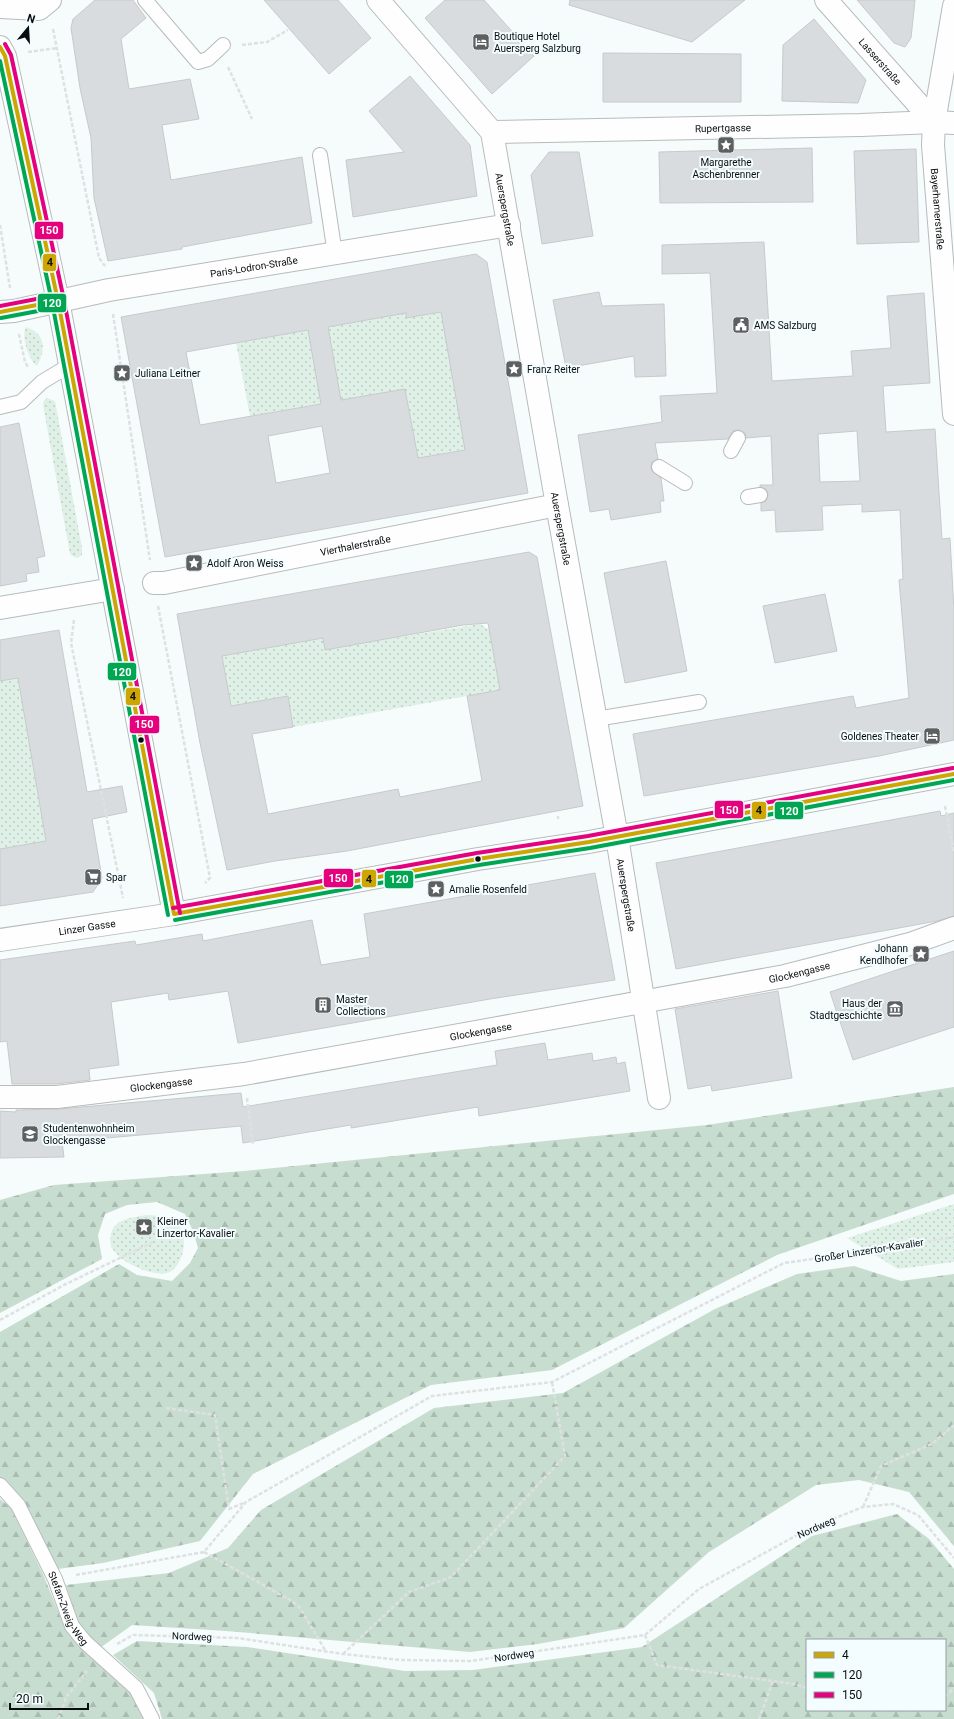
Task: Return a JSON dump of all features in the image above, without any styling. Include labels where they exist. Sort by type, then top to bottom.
[{"type":"street","points":[[0,7],[38,9],[50,0]]},
{"type":"street","points":[[378,0],[492,132]]},
{"type":"street","name":"Lasserstraße","points":[[826,0],[944,122]]},
{"type":"street","name":"Bayerhamerstraße","points":[[954,6],[944,122],[933,145],[954,414]]},
{"type":"street","points":[[0,46],[5,56],[58,301],[174,914]]},
{"type":"street","name":"Rupertgasse","points":[[492,132],[944,122]]},
{"type":"street","name":"Auerspergstraße","points":[[492,132],[617,837],[659,1098]]},
{"type":"street","name":"Paris-Lodron-Straße","points":[[0,312],[109,290],[509,225]]},
{"type":"street","name":"Vierthalerstraße","points":[[154,583],[164,583],[557,505]]},
{"type":"street","points":[[0,608],[113,589]]},
{"type":"street","name":"Linzer Gasse","points":[[0,940],[174,914],[478,859],[617,837],[954,774]]},
{"type":"street","name":"Glockengasse","points":[[0,1097],[56,1097],[244,1074],[785,976],[910,944],[954,928]]},
{"type":"lane","points":[[145,0],[198,62],[208,59],[223,45]]},
{"type":"lane","points":[[320,155],[335,254]]},
{"type":"lane","points":[[0,407],[21,402],[42,382],[70,364]]},
{"type":"lane","points":[[731,451],[738,438]]},
{"type":"lane","points":[[659,466],[685,483]]},
{"type":"lane","points":[[596,719],[699,702]]},
{"type":"lane","name":"Stefan-Zweig-Weg","points":[[0,1486],[18,1505],[55,1579],[72,1626],[84,1642],[136,1688],[152,1719]]},
{"type":"path","points":[[54,30],[99,258],[104,266]]},
{"type":"path","points":[[252,120],[223,55],[223,45],[244,46],[267,42],[288,30]]},
{"type":"path","points":[[0,226],[10,283]]},
{"type":"path","points":[[114,314],[146,543],[210,878],[205,884]]},
{"type":"path","points":[[18,330],[25,362]]},
{"type":"path","points":[[78,595],[71,643],[122,894],[126,922]]},
{"type":"path","points":[[945,806],[954,853]]},
{"type":"path","points":[[244,1074],[252,1145]]},
{"type":"path","name":"Großer Linzertor-Kavalier","points":[[552,1382],[784,1263],[954,1237]]},
{"type":"path","points":[[0,1320],[64,1285],[153,1242]]},
{"type":"path","points":[[166,1408],[215,1415],[229,1509],[246,1502],[432,1396],[552,1382],[565,1456],[451,1577],[409,1592],[343,1654]]},
{"type":"path","points":[[863,1507],[881,1466],[932,1444],[954,1425]]},
{"type":"path","points":[[204,1552],[246,1502]]},
{"type":"path","name":"Nordweg","points":[[58,1719],[67,1696],[99,1654],[133,1635],[238,1638],[325,1650],[343,1654],[401,1660],[471,1662],[645,1635],[699,1589],[810,1528],[863,1507],[894,1504],[918,1516],[954,1558]]},
{"type":"path","points":[[55,1579],[204,1552],[292,1601],[300,1608],[325,1650]]},
{"type":"path","points":[[645,1635],[657,1664],[773,1681],[806,1688]]},
{"type":"path","points":[[759,1719],[773,1681]]},
{"type":"path","points":[[946,1696],[954,1688]]},
{"type":"green space","points":[[442,312],[472,448],[418,458],[405,389],[250,416],[236,343],[406,313],[407,318]]},
{"type":"green space","points":[[26,327],[33,330],[41,338],[43,348],[37,366],[26,348],[24,336]]},
{"type":"green space","points":[[47,398],[55,401],[82,548],[82,555],[77,557],[70,554],[43,405],[44,400]]},
{"type":"green space","points":[[480,624],[491,631],[500,690],[293,727],[288,696],[231,706],[217,657],[323,638],[326,649]]},
{"type":"green space","points":[[25,677],[24,715],[40,806],[54,846],[0,849],[0,681]]},
{"type":"green space","points":[[954,1087],[954,1194],[777,1255],[552,1370],[431,1385],[253,1474],[200,1541],[103,1563],[58,1569],[0,1480],[0,1332],[119,1264],[137,1275],[172,1281],[190,1263],[198,1248],[193,1231],[185,1214],[157,1202],[127,1205],[105,1214],[98,1235],[102,1259],[0,1313],[0,1200],[54,1185],[244,1171],[707,1125]]},
{"type":"green space","points":[[954,1204],[954,1262],[898,1269],[847,1238]]},
{"type":"green space","name":"Kleiner Linzertor-Kavalier","points":[[146,1215],[160,1216],[173,1220],[182,1230],[184,1244],[181,1259],[173,1270],[168,1273],[154,1273],[132,1265],[121,1258],[111,1247],[110,1238],[112,1231],[119,1222]]},
{"type":"green space","points":[[854,1266],[901,1281],[954,1274],[954,1546],[909,1492],[859,1480],[816,1485],[709,1552],[624,1628],[538,1644],[470,1652],[226,1631],[132,1625],[100,1648],[79,1624],[66,1585],[169,1573],[228,1548],[261,1510],[434,1408],[563,1393],[715,1309],[797,1274]]},
{"type":"green space","points":[[0,1499],[11,1508],[43,1574],[64,1626],[82,1648],[131,1694],[143,1719],[0,1719]]},
{"type":"green space","points":[[897,1514],[929,1539],[954,1569],[954,1719],[162,1719],[154,1693],[113,1655],[137,1641],[247,1647],[405,1671],[473,1670],[642,1647],[812,1536]]},
{"type":"building","points":[[95,0],[133,0],[146,18],[121,39],[129,89],[190,79],[199,119],[162,125],[171,180],[302,157],[312,223],[182,247],[182,249],[108,261],[94,198],[91,138],[80,88],[71,28],[73,19]]},
{"type":"building","points":[[264,0],[338,0],[371,38],[329,74]]},
{"type":"building","points":[[445,0],[484,0],[534,56],[492,94],[425,18]]},
{"type":"building","points":[[570,0],[745,0],[692,42],[569,5]]},
{"type":"building","points":[[857,0],[915,0],[911,38],[905,47],[894,43]]},
{"type":"building","points":[[814,19],[866,80],[858,103],[782,101],[783,45]]},
{"type":"building","points":[[603,53],[741,54],[741,102],[603,102]]},
{"type":"building","points":[[410,76],[470,145],[477,196],[353,217],[346,160],[404,152],[369,111]]},
{"type":"building","points":[[812,148],[813,202],[660,203],[659,152]]},
{"type":"building","points":[[916,149],[919,242],[857,244],[854,151]]},
{"type":"building","points":[[549,152],[579,152],[593,236],[542,244],[531,175]]},
{"type":"building","points":[[764,242],[772,381],[853,376],[851,351],[891,348],[887,296],[924,293],[930,383],[883,386],[886,432],[935,429],[942,539],[950,538],[954,611],[954,740],[879,756],[644,796],[633,734],[853,696],[856,708],[909,698],[899,580],[903,579],[900,510],[862,512],[862,504],[822,506],[823,530],[776,532],[775,510],[761,511],[761,503],[766,501],[768,494],[766,489],[760,487],[760,485],[773,485],[771,436],[746,438],[745,433],[738,430],[733,431],[728,439],[655,443],[658,459],[652,462],[651,467],[652,471],[661,478],[664,501],[660,501],[661,512],[611,520],[609,509],[590,512],[578,435],[662,422],[660,396],[717,393],[710,273],[662,274],[662,245]],"holes":[[[857,431],[860,481],[820,482],[818,434]]]},
{"type":"building","points":[[476,254],[487,262],[528,493],[165,557],[121,317]],"holes":[[[441,312],[465,450],[418,458],[405,389],[341,400],[328,327],[406,313],[406,318]],[[308,330],[321,404],[200,425],[186,352]],[[322,426],[330,473],[276,483],[268,436]]]},
{"type":"building","points":[[599,292],[602,306],[664,304],[666,376],[635,377],[634,356],[566,368],[553,300]]},
{"type":"building","points":[[19,423],[45,556],[37,558],[39,572],[26,574],[27,581],[0,586],[0,427]]},
{"type":"building","points":[[529,552],[537,557],[583,806],[347,851],[275,861],[227,870],[200,743],[177,614]],"holes":[[[488,623],[500,690],[467,696],[482,781],[400,797],[398,789],[268,814],[252,734],[293,727],[288,696],[231,706],[222,656],[323,638],[325,650],[463,625]]]},
{"type":"building","points":[[666,561],[687,671],[625,683],[604,573]]},
{"type":"building","points":[[825,594],[837,651],[775,663],[763,606]]},
{"type":"building","points":[[59,630],[87,792],[122,786],[127,812],[92,819],[102,878],[93,892],[0,906],[0,849],[46,841],[18,678],[0,681],[0,640]]},
{"type":"building","points":[[940,811],[941,816],[954,813],[954,916],[937,921],[676,969],[656,863]]},
{"type":"building","points":[[595,873],[615,980],[490,999],[238,1043],[228,991],[169,1000],[168,993],[111,1002],[119,1065],[89,1069],[90,1080],[56,1084],[12,1084],[7,1041],[0,1042],[0,960],[135,941],[136,945],[202,934],[203,941],[312,920],[321,965],[370,957],[364,914]]},
{"type":"building","name":"Haus der Stadtgeschichte","points":[[954,951],[954,1027],[853,1060],[830,992]]},
{"type":"building","points":[[778,991],[792,1078],[712,1091],[711,1085],[688,1089],[675,1009]]},
{"type":"building","points":[[545,1043],[548,1060],[592,1053],[593,1061],[616,1057],[617,1064],[625,1062],[630,1091],[479,1116],[478,1107],[351,1128],[351,1125],[243,1143],[241,1126],[62,1142],[64,1157],[0,1158],[0,1111],[16,1112],[16,1110],[59,1109],[241,1093],[243,1107],[497,1065],[495,1051]]},
{"type":"transit line","name":"150","points":[[5,44],[11,55],[64,300],[180,913]]},
{"type":"transit line","name":"4","points":[[0,47],[5,56],[58,301],[174,914]]},
{"type":"transit line","name":"120","points":[[0,61],[52,302],[168,915]]},
{"type":"transit line","name":"150","points":[[0,306],[57,295]]},
{"type":"transit line","name":"4","points":[[0,312],[58,301]]},
{"type":"transit line","name":"120","points":[[1,318],[59,307]]},
{"type":"transit line","name":"150","points":[[173,908],[477,853],[588,836],[953,768]]},
{"type":"transit line","name":"4","points":[[174,914],[478,859],[589,842],[954,774]]},
{"type":"transit line","name":"120","points":[[175,920],[479,865],[590,848],[954,780]]},
{"type":"place","name":"Boutique Hotel Auersperg Salzburg","points":[[481,42]]},
{"type":"place","name":"Margarethe Aschenbrenner","points":[[726,145]]},
{"type":"place","name":"AMS Salzburg","points":[[741,325]]},
{"type":"place","name":"Franz Reiter","points":[[514,369]]},
{"type":"place","name":"Juliana Leitner","points":[[122,373]]},
{"type":"place","name":"Adolf Aron Weiss","points":[[194,563]]},
{"type":"place","name":"Goldenes Theater","points":[[932,736]]},
{"type":"place","name":"Spar","points":[[93,877]]},
{"type":"place","name":"Amalie Rosenfeld","points":[[436,889]]},
{"type":"place","name":"Johann Kendlhofer","points":[[921,954]]},
{"type":"place","name":"Master Collections","points":[[323,1005]]},
{"type":"place","name":"Haus der Stadtgeschichte","points":[[895,1009]]},
{"type":"place","name":"Studentenwohnheim Glockengasse","points":[[30,1134]]},
{"type":"place","name":"Kleiner Linzertor-Kavalier","points":[[144,1227]]}]
